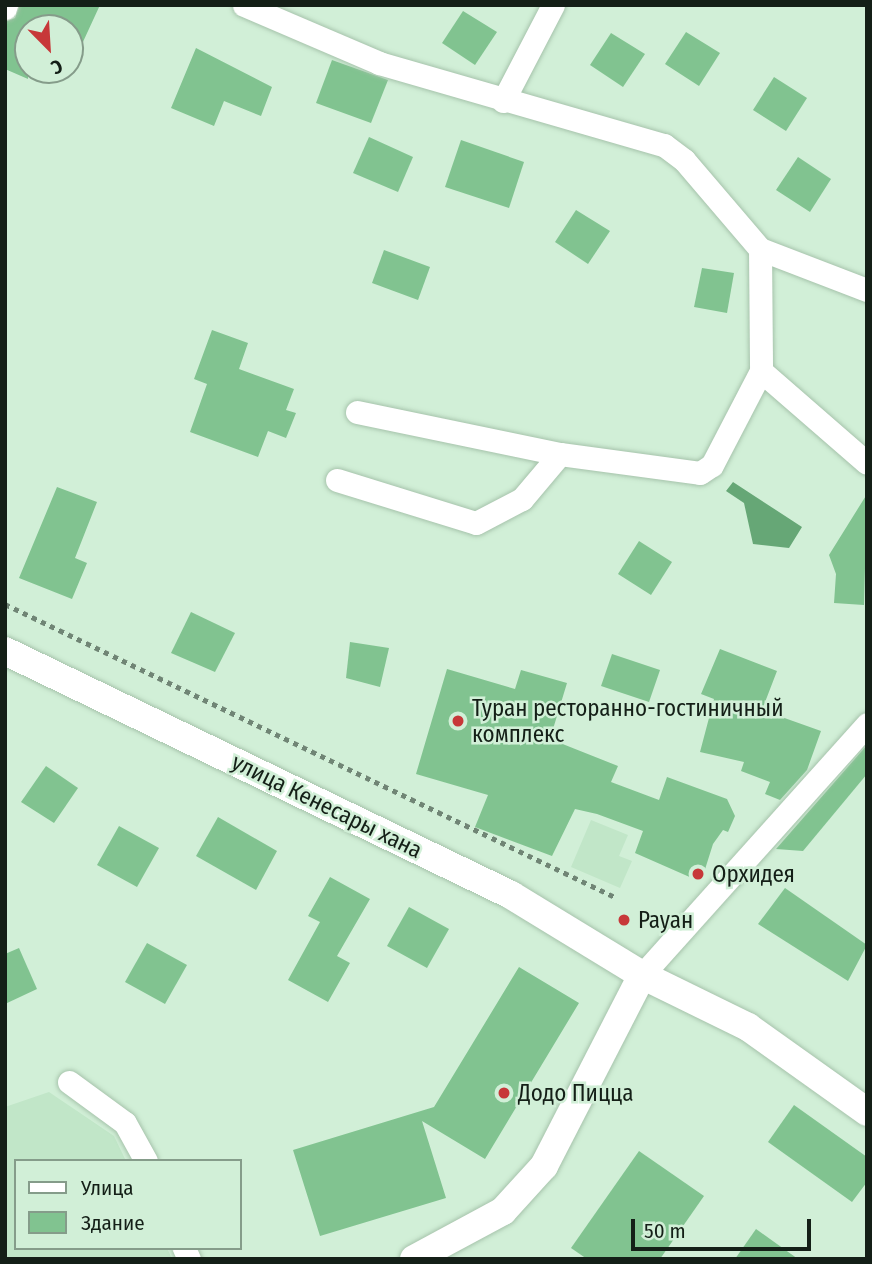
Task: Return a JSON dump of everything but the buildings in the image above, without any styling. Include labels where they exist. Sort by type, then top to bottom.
[{"type":"street","points":[[244,5],[379,63],[503,101],[664,145],[684,160],[760,249],[867,290]]},
{"type":"street","points":[[503,101],[553,5]]},
{"type":"street","points":[[357,411],[560,454],[701,473],[712,465],[761,371],[760,249]]},
{"type":"street","points":[[761,371],[867,464]]},
{"type":"street","points":[[337,480],[476,523],[522,499],[560,454]]},
{"type":"street","name":"улица Кенесары хана","points":[[5,651],[511,895],[642,975]]},
{"type":"street","points":[[414,1259],[503,1211],[544,1166],[642,975],[867,724]]},
{"type":"street","points":[[642,975],[748,1027],[867,1112]]},
{"type":"street","points":[[69,1082],[131,1130],[145,1159]]},
{"type":"path","points":[[5,604],[617,898]]},
{"type":"shaded area","points":[[733,482],[802,527],[789,548],[753,544],[744,503],[726,491]]},
{"type":"shaded area","points":[[591,820],[628,835],[619,856],[632,861],[620,888],[571,867]]},
{"type":"shaded area","points":[[49,1092],[114,1136],[125,1159],[14,1159],[14,1250],[168,1250],[172,1259],[5,1259],[5,1107]]},
{"type":"place","name":"Туран ресторанно-гостиничный комплекс","points":[[458,721]]},
{"type":"place","name":"Орхидея","points":[[698,874]]},
{"type":"place","name":"Рауан","points":[[624,920]]},
{"type":"place","name":"Додо Пицца","points":[[504,1093]]}]
